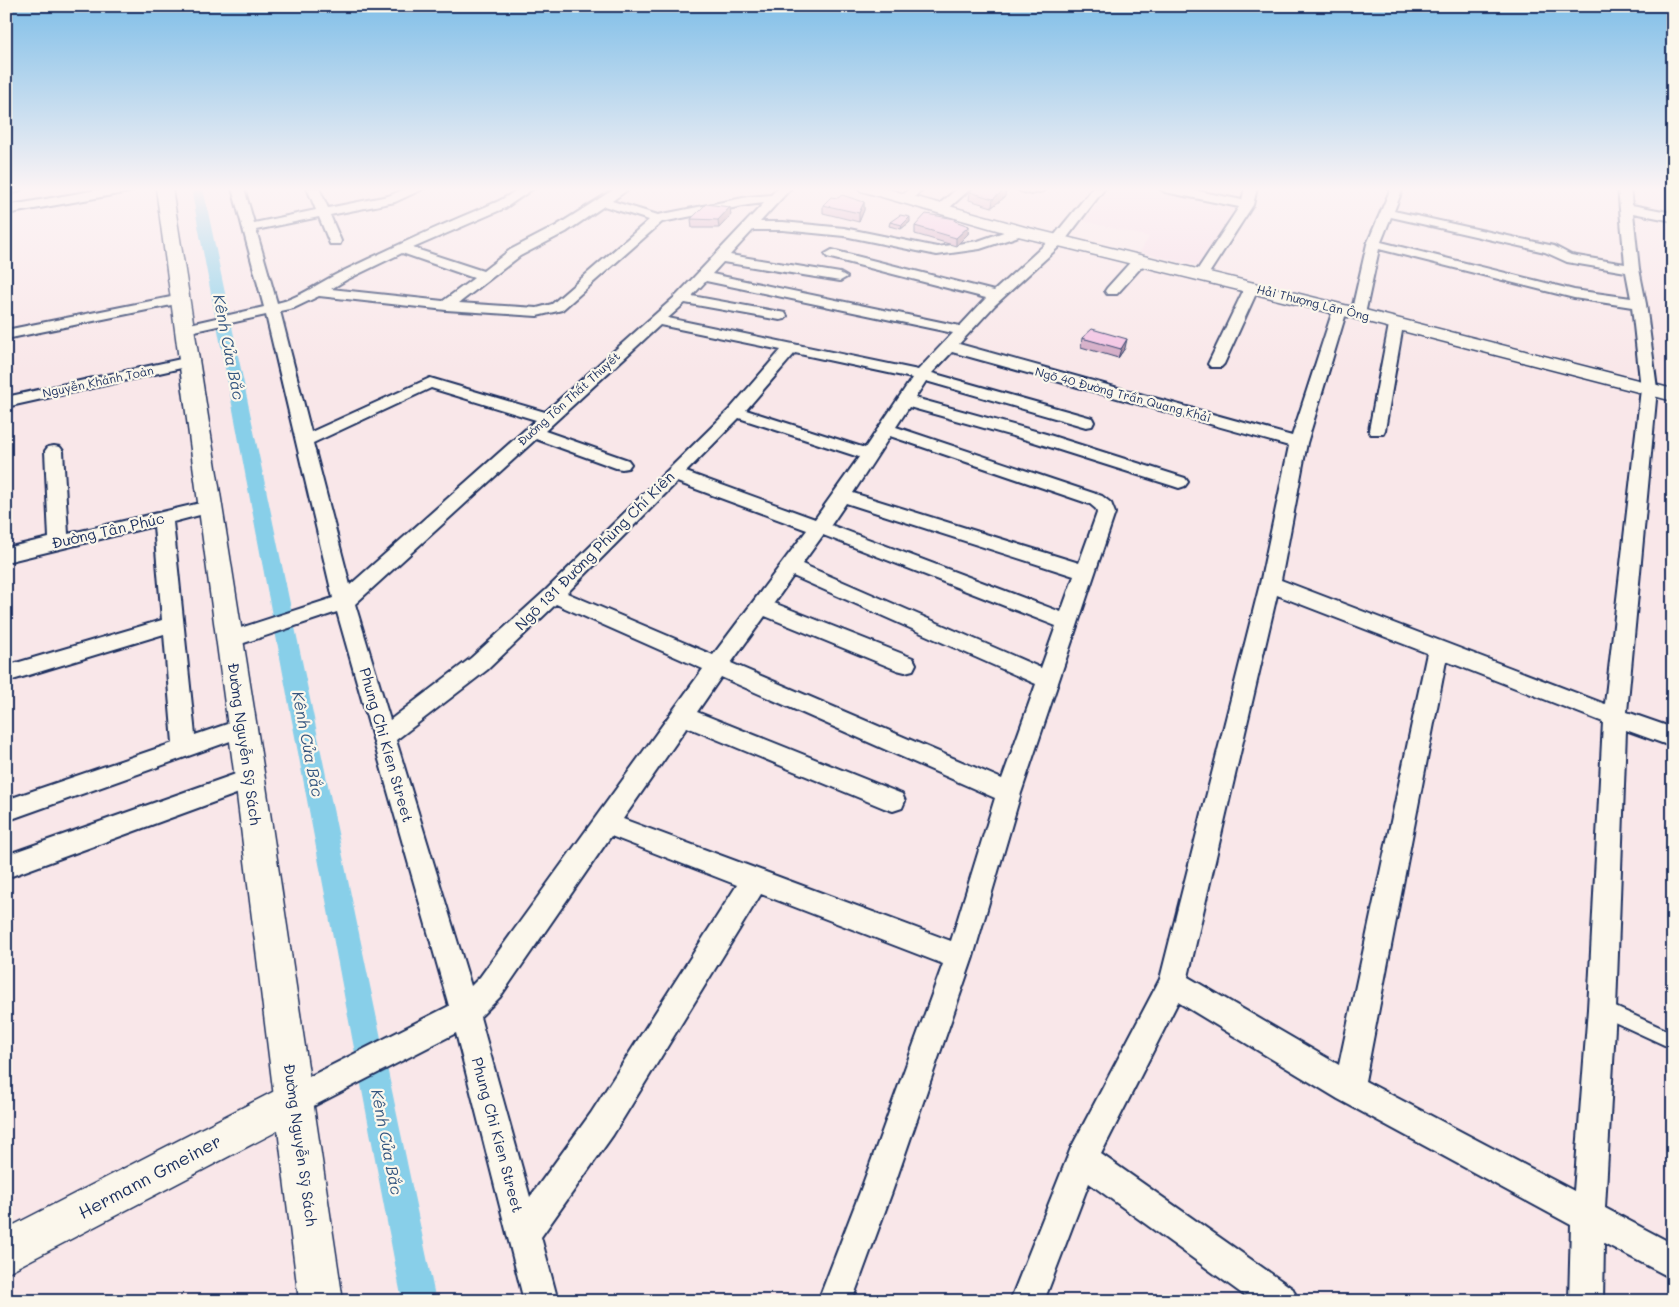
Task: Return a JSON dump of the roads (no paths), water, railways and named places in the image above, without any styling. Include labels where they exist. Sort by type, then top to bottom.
[{"type":"main road","name":"Đường Nguyễn Sỹ Sách","points":[[173,249],[181,299],[196,327],[190,362],[250,779],[321,1301]]},
{"type":"main road","name":"Hải Thượng Lãn Ông","points":[[1095,249],[1201,274],[1673,395]]},
{"type":"main road","name":"Hermann Gmeiner","points":[[6,1252],[294,1101]]},
{"type":"street","name":"Phung Chi Kien Street","points":[[252,249],[263,312],[305,441],[335,606],[384,737],[465,1013],[541,1301]]},
{"type":"street","points":[[196,327],[263,312],[317,292],[340,277],[402,249],[483,276]]},
{"type":"street","points":[[446,306],[483,276],[524,249]]},
{"type":"street","points":[[317,292],[446,306],[537,312],[553,310],[623,249]]},
{"type":"street","name":"Đường Tôn Thất Thuyết","points":[[335,606],[682,298],[727,249]]},
{"type":"street","points":[[927,249],[937,251],[951,249]]},
{"type":"street","points":[[294,1101],[465,1013],[490,987],[717,666],[842,496],[922,375],[996,296],[1048,249]]},
{"type":"street","points":[[1201,274],[1218,249]]},
{"type":"street","points":[[1027,1301],[1082,1158],[1173,983],[1270,584],[1298,443],[1372,249]]},
{"type":"street","points":[[1394,249],[1574,294],[1639,304]]},
{"type":"street","points":[[1551,249],[1567,258],[1632,269]]},
{"type":"street","points":[[1586,1301],[1588,1217],[1602,1009],[1615,717],[1649,389],[1639,304],[1630,249]]},
{"type":"street","points":[[832,254],[996,296]]},
{"type":"street","points":[[720,257],[840,277]]},
{"type":"street","points":[[1112,290],[1140,260]]},
{"type":"street","name":"Ngõ 40 Đường Trần Quang Khải","points":[[704,276],[956,339],[1298,443]]},
{"type":"street","points":[[1216,364],[1252,287]]},
{"type":"street","points":[[682,298],[780,316]]},
{"type":"street","points":[[6,335],[181,299]]},
{"type":"street","points":[[656,320],[922,375],[1086,422]]},
{"type":"street","points":[[1377,430],[1396,325]]},
{"type":"street","name":"Ngõ 131 Đường Phùng Chí Kiên","points":[[384,737],[478,664],[553,595],[736,412],[791,348]]},
{"type":"street","name":"Nguyễn Khánh Toàn","points":[[6,402],[190,362]]},
{"type":"street","points":[[305,441],[430,383],[548,418]]},
{"type":"street","points":[[906,400],[1040,438],[1179,482]]},
{"type":"street","points":[[736,412],[870,454]]},
{"type":"street","points":[[835,1301],[959,958],[1009,794],[1106,512],[1102,504],[1096,500],[887,430]]},
{"type":"street","points":[[532,432],[622,464]]},
{"type":"street","points":[[54,451],[59,542]]},
{"type":"street","points":[[673,474],[820,527],[1069,623]]},
{"type":"street","points":[[842,496],[1085,572]]},
{"type":"street","name":"Đường Tân Phúc","points":[[6,555],[210,507]]},
{"type":"street","points":[[163,518],[185,748]]},
{"type":"street","points":[[790,567],[1047,680]]},
{"type":"street","points":[[1270,584],[1673,738]]},
{"type":"street","points":[[553,595],[1009,794]]},
{"type":"street","points":[[229,640],[335,606]]},
{"type":"street","points":[[761,606],[905,664]]},
{"type":"street","points":[[6,674],[173,624]]},
{"type":"street","points":[[1349,1088],[1438,649]]},
{"type":"street","points":[[682,716],[893,801]]},
{"type":"street","points":[[6,810],[242,728]]},
{"type":"street","points":[[6,867],[250,779]]},
{"type":"street","points":[[606,824],[959,958]]},
{"type":"street","points":[[523,1234],[602,1124],[755,880]]},
{"type":"street","points":[[1173,983],[1349,1088],[1673,1262]]},
{"type":"street","points":[[1082,1158],[1281,1301]]},
{"type":"lane","points":[[1602,1009],[1673,1041]]},
{"type":"waterway","name":"Kênh Cửa Bắc","points":[[209,249],[419,1301]]}]
